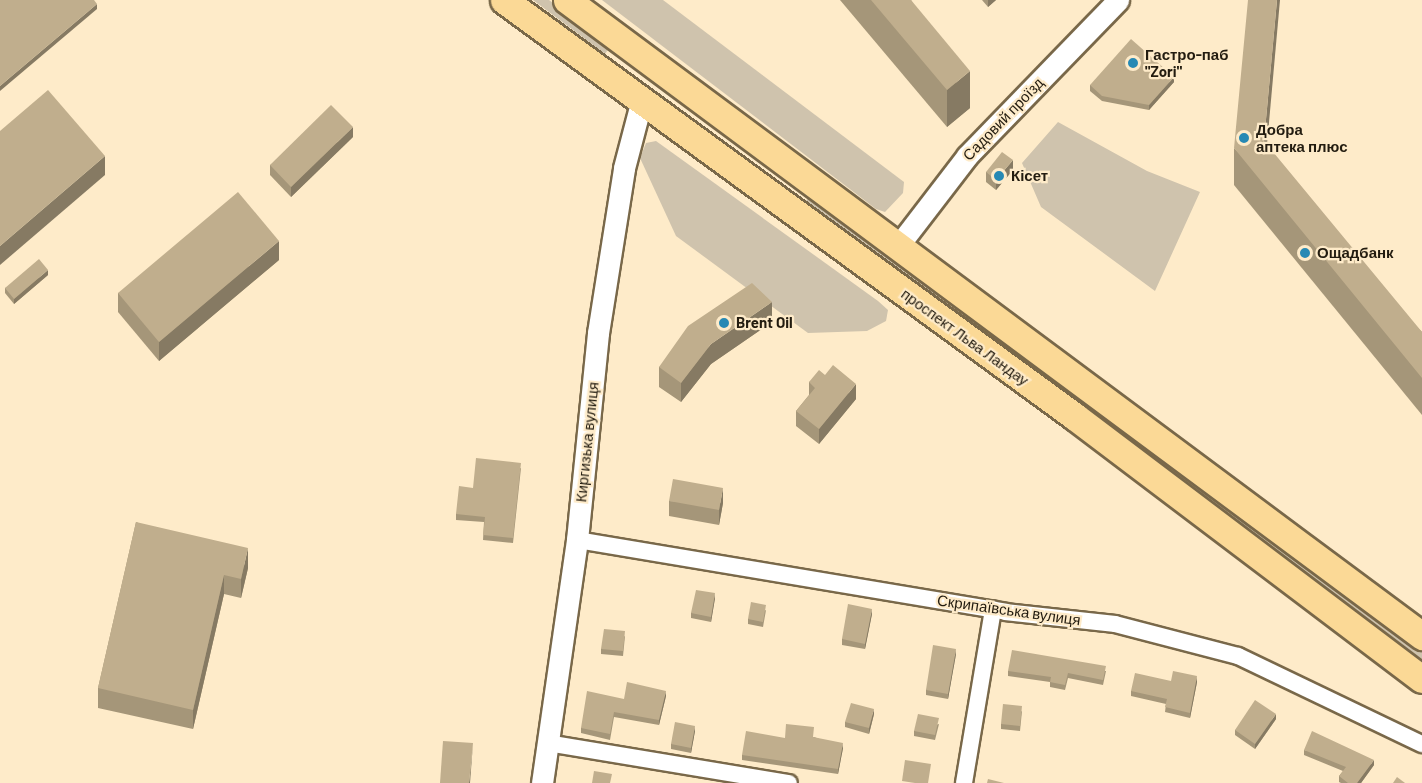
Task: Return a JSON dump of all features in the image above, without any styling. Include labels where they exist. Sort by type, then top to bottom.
[{"type":"main road","name":"проспект Льва Ландау","points":[[504,0],[641,103],[785,205],[1422,679]]},
{"type":"main road","points":[[567,0],[1422,636]]},
{"type":"main road","points":[[641,103],[665,71]]},
{"type":"main road","points":[[785,205],[805,176]]},
{"type":"street","name":"Садовий проїзд","points":[[898,246],[967,156],[1118,0]]},
{"type":"street","name":"Киргизька вулиця","points":[[542,783],[577,540],[603,298],[624,168],[641,103]]},
{"type":"street","name":"Скрипаївська вулиця","points":[[577,540],[993,609],[1115,624],[1238,656],[1422,744]]},
{"type":"street","points":[[964,783],[993,609]]},
{"type":"street","points":[[547,743],[789,783]]},
{"type":"shaded area","points":[[533,0],[549,0],[610,47],[605,54]]},
{"type":"shaded area","points":[[602,0],[663,0],[904,182],[903,193],[885,212],[876,209]]},
{"type":"shaded area","points":[[1058,122],[1147,171],[1200,192],[1155,291],[1041,207],[1022,163]]},
{"type":"shaded area","points":[[656,141],[878,301],[888,310],[886,321],[867,331],[808,333],[676,236],[640,158],[646,143]]},
{"type":"shaded area","points":[[811,194],[1098,407],[1094,414],[806,201]]},
{"type":"shaded area","points":[[1106,414],[1422,649],[1422,659],[1102,420]]},
{"type":"building","points":[[0,0],[94,0],[97,4],[0,86]]},
{"type":"building","points":[[871,0],[911,0],[970,71],[947,90]]},
{"type":"building","points":[[1248,0],[1277,0],[1264,141],[1422,332],[1422,378],[1234,148]]},
{"type":"building","name":"Гастро-паб \"Zori\"","points":[[1131,39],[1174,77],[1149,105],[1102,96],[1090,85]]},
{"type":"building","points":[[48,90],[105,156],[0,246],[0,131]]},
{"type":"building","points":[[331,105],[353,127],[291,187],[270,165]]},
{"type":"building","points":[[1002,152],[1013,160],[996,180],[986,172]]},
{"type":"building","points":[[238,192],[279,241],[159,342],[118,293]]},
{"type":"building","points":[[39,259],[48,270],[14,299],[5,288]]},
{"type":"building","points":[[752,283],[772,302],[711,344],[681,383],[659,367],[688,326]]},
{"type":"building","points":[[833,365],[856,384],[819,429],[796,411],[815,388],[809,382],[819,370],[825,375]]},
{"type":"building","points":[[476,458],[521,463],[513,538],[483,535],[485,517],[456,514],[459,486],[473,488]]},
{"type":"building","points":[[673,479],[723,488],[719,510],[669,501]]},
{"type":"building","points":[[136,522],[248,548],[241,579],[224,575],[193,710],[98,688]]},
{"type":"building","points":[[696,590],[715,593],[711,617],[691,613]]},
{"type":"building","points":[[751,602],[766,605],[763,622],[748,619]]},
{"type":"building","points":[[848,604],[872,609],[865,644],[842,639]]},
{"type":"building","points":[[604,629],[625,631],[623,651],[601,649]]},
{"type":"building","points":[[933,645],[956,649],[948,694],[926,690]]},
{"type":"building","points":[[1012,650],[1106,666],[1103,680],[1068,673],[1065,685],[1050,682],[1051,677],[1008,671]]},
{"type":"building","points":[[1173,671],[1197,676],[1190,713],[1165,707],[1167,699],[1131,691],[1135,673],[1171,681]]},
{"type":"building","points":[[627,682],[666,691],[659,720],[614,712],[610,734],[581,728],[587,691],[624,699]]},
{"type":"building","points":[[1255,700],[1276,714],[1255,744],[1235,730]]},
{"type":"building","points":[[851,703],[874,709],[869,728],[845,722]]},
{"type":"building","points":[[1003,704],[1022,706],[1020,726],[1001,724]]},
{"type":"building","points":[[918,714],[939,718],[935,735],[914,731]]},
{"type":"building","points":[[675,722],[695,726],[691,748],[671,744]]},
{"type":"building","points":[[786,724],[814,727],[813,737],[843,743],[838,769],[742,755],[746,731],[785,738]]},
{"type":"building","points":[[1312,731],[1374,760],[1357,783],[1348,783],[1339,776],[1346,767],[1304,750]]},
{"type":"building","points":[[443,741],[473,743],[469,783],[440,783]]},
{"type":"building","points":[[905,760],[931,764],[928,783],[902,781]]},
{"type":"building","points":[[594,771],[612,774],[610,783],[592,783]]},
{"type":"building","points":[[1397,777],[1405,783],[1393,783]]},
{"type":"building","points":[[988,779],[1004,783],[987,783]]},
{"type":"place","name":"Гастро-паб \"Zori\"","points":[[1133,63]]},
{"type":"place","name":"Добра аптека плюс","points":[[1244,138]]},
{"type":"place","name":"Кісет","points":[[999,176]]},
{"type":"place","name":"Ощадбанк","points":[[1305,253]]},
{"type":"place","name":"Brent Oil","points":[[724,323]]}]
